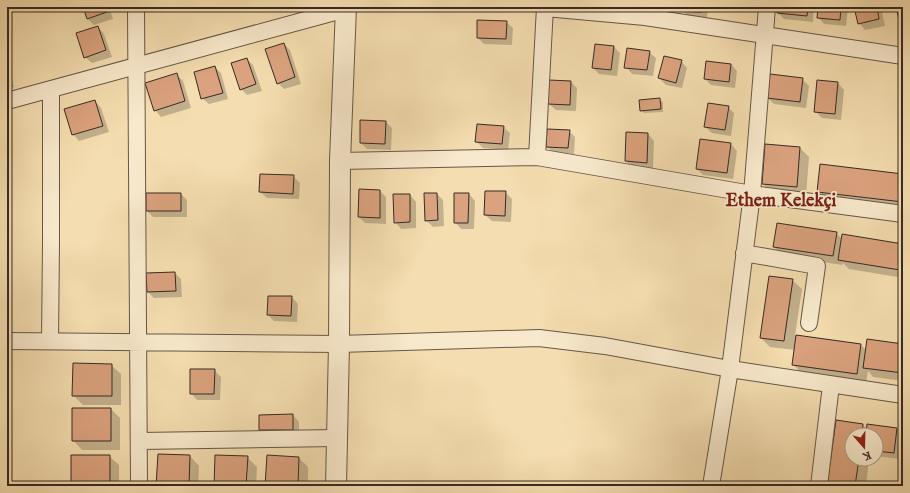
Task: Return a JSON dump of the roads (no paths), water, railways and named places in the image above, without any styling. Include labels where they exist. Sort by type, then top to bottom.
[{"type":"street","points":[[136,7],[138,67],[139,486]]},
{"type":"street","points":[[537,157],[545,7],[646,17],[903,56]]},
{"type":"street","points":[[711,486],[730,369],[752,194],[767,7]]},
{"type":"street","points":[[7,101],[138,67],[346,8],[340,160],[339,344],[336,486]]},
{"type":"street","points":[[50,341],[52,242],[51,90]]},
{"type":"street","points":[[340,160],[537,157],[752,194],[903,214]]},
{"type":"street","points":[[744,253],[817,266],[809,323]]},
{"type":"street","points":[[7,340],[139,343],[339,344],[539,338],[605,346],[730,369],[903,395]]},
{"type":"street","points":[[819,486],[831,385]]},
{"type":"street","points":[[140,441],[336,438]]},
{"type":"district","name":"Ethem Kelekçi","points":[[781,201]]}]
